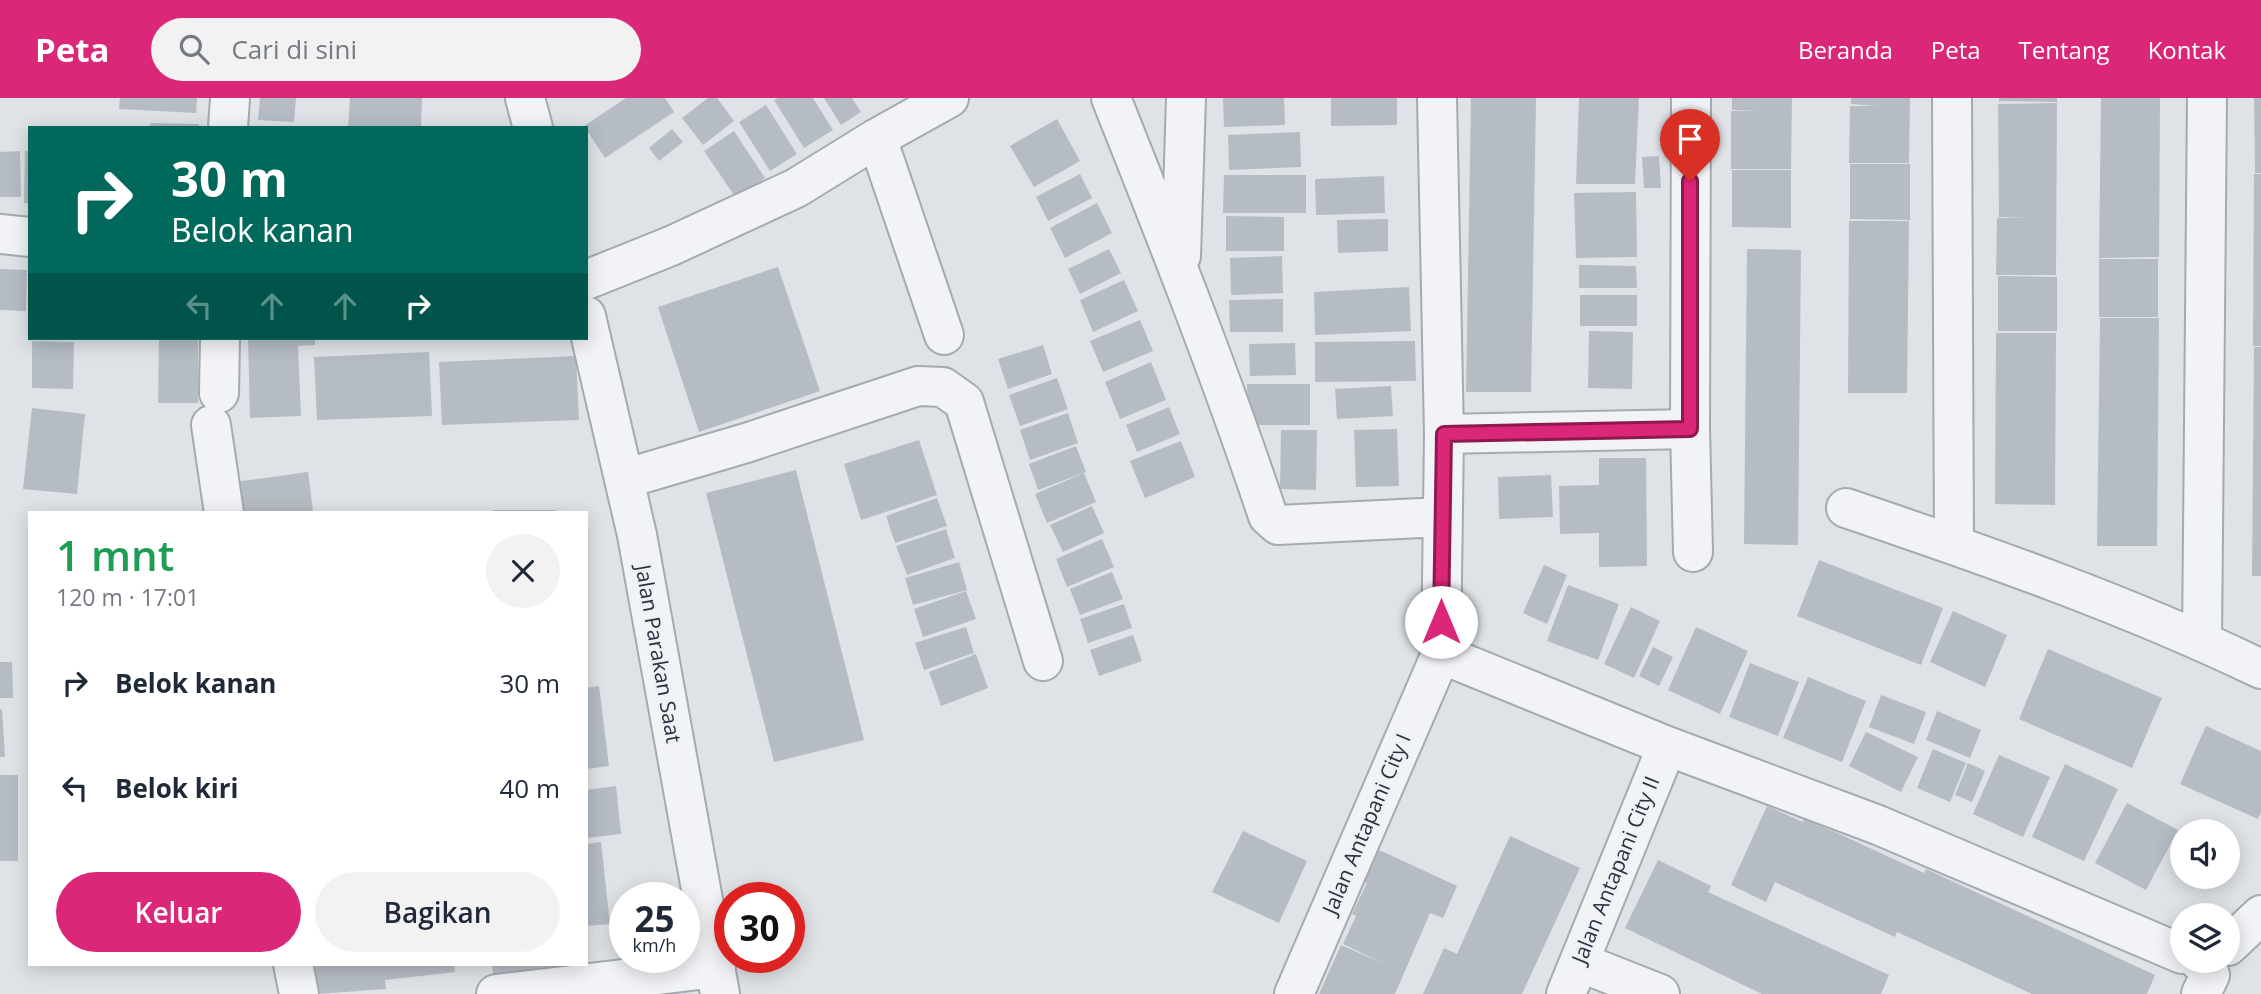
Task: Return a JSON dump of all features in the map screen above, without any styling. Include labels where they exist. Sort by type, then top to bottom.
[{"type":"street","points":[[228,126],[230,98]]},
{"type":"street","points":[[525,98],[532,126]]},
{"type":"street","points":[[588,279],[671,246],[796,187],[949,98]]},
{"type":"street","points":[[1111,98],[1237,421],[1268,516],[1278,525],[1441,517]]},
{"type":"street","points":[[1181,272],[1186,98]]},
{"type":"street","points":[[1437,98],[1444,434],[1441,654],[1667,746],[1878,825],[2170,948]]},
{"type":"street","points":[[1691,98],[1690,429],[1693,552]]},
{"type":"street","points":[[1952,98],[1954,545]]},
{"type":"street","points":[[2202,641],[2207,98]]},
{"type":"street","points":[[877,138],[944,335]]},
{"type":"street","points":[[0,234],[28,237]]},
{"type":"street","name":"Jalan Parakan Saat","points":[[588,325],[637,536],[718,981]]},
{"type":"street","points":[[219,340],[215,409],[224,511]]},
{"type":"street","points":[[624,479],[746,443],[918,386],[943,387],[964,402],[1043,661]]},
{"type":"street","points":[[1444,434],[1690,429]]},
{"type":"street","points":[[1846,508],[1954,545],[2202,641],[2261,669]]},
{"type":"street","name":"Jalan Antapani City I","points":[[1294,994],[1441,654]]},
{"type":"street","name":"Jalan Antapani City II","points":[[1573,978],[1667,746]]},
{"type":"street","points":[[2240,933],[2261,915]]},
{"type":"street","points":[[293,966],[299,994]]},
{"type":"street","points":[[490,966],[496,994],[718,981]]},
{"type":"street","points":[[1573,978],[1660,994]]},
{"type":"building","points":[[120,98],[197,98],[196,113],[119,109]]},
{"type":"building","points":[[260,98],[296,98],[294,122],[258,120]]},
{"type":"building","points":[[350,98],[422,98],[421,126],[348,126]]},
{"type":"building","points":[[626,98],[665,98],[674,112],[605,158],[588,132],[588,126],[584,126]]},
{"type":"building","points":[[708,98],[717,98],[734,121],[703,145],[682,118]]},
{"type":"building","points":[[813,98],[833,130],[804,148],[774,100]]},
{"type":"building","points":[[824,98],[852,98],[861,112],[841,125]]},
{"type":"building","points":[[1223,98],[1284,98],[1285,125],[1224,127]]},
{"type":"building","points":[[1331,98],[1397,98],[1397,125],[1331,126]]},
{"type":"building","points":[[1471,98],[1536,98],[1531,392],[1466,392]]},
{"type":"building","points":[[1579,98],[1639,98],[1635,184],[1576,184]]},
{"type":"building","points":[[1732,98],[1792,98],[1791,169],[1731,169],[1731,111],[1759,111],[1732,110]]},
{"type":"building","points":[[1851,98],[1910,98],[1909,163],[1849,163],[1850,106],[1878,106],[1851,104]]},
{"type":"building","points":[[1999,98],[2057,98],[2057,102],[1999,101]]},
{"type":"building","points":[[2101,98],[2160,98],[2159,257],[2099,258]]},
{"type":"building","points":[[2254,98],[2261,98],[2261,173],[2255,173]]},
{"type":"building","points":[[2057,103],[2056,275],[1996,275],[1997,218],[2027,218],[1999,217],[1998,104]]},
{"type":"building","points":[[766,105],[797,154],[770,171],[739,122]]},
{"type":"building","points":[[1057,119],[1080,161],[1034,187],[1010,146]]},
{"type":"building","points":[[150,123],[199,124],[199,126],[150,126]]},
{"type":"building","points":[[672,129],[683,142],[659,161],[649,148]]},
{"type":"building","points":[[734,131],[765,178],[736,198],[704,151]]},
{"type":"building","points":[[1300,132],[1301,167],[1229,170],[1228,135]]},
{"type":"building","points":[[20,151],[21,197],[0,197],[0,152]]},
{"type":"building","points":[[25,151],[28,151],[28,203],[24,203]]},
{"type":"building","points":[[1659,156],[1661,188],[1644,188],[1642,157]]},
{"type":"building","points":[[1850,164],[1910,164],[1910,220],[1850,219]]},
{"type":"building","points":[[1732,170],[1791,170],[1791,228],[1732,227]]},
{"type":"building","points":[[1080,174],[1092,198],[1048,221],[1036,197]]},
{"type":"building","points":[[2254,174],[2261,174],[2261,346],[2253,346]]},
{"type":"building","points":[[1224,175],[1306,175],[1306,213],[1223,213]]},
{"type":"building","points":[[1384,176],[1385,213],[1316,215],[1315,179]]},
{"type":"building","points":[[1636,192],[1637,257],[1576,258],[1574,193]]},
{"type":"building","points":[[1097,203],[1112,233],[1065,258],[1050,228]]},
{"type":"building","points":[[1226,216],[1284,217],[1284,251],[1226,251]]},
{"type":"building","points":[[1388,219],[1388,251],[1338,253],[1337,220]]},
{"type":"building","points":[[1849,221],[1909,221],[1907,393],[1848,393]]},
{"type":"building","points":[[1109,249],[1121,273],[1080,294],[1068,269]]},
{"type":"building","points":[[1747,249],[1801,250],[1798,545],[1744,544]]},
{"type":"building","points":[[1282,256],[1283,293],[1231,295],[1230,258]]},
{"type":"building","points":[[2099,259],[2158,259],[2158,317],[2099,317]]},
{"type":"building","points":[[1579,265],[1636,266],[1637,288],[1579,288]]},
{"type":"building","points":[[778,267],[820,391],[699,432],[658,307]]},
{"type":"building","points":[[0,269],[27,270],[26,311],[0,310]]},
{"type":"building","points":[[1998,276],[2057,277],[2057,331],[1998,331]]},
{"type":"building","points":[[1124,280],[1138,311],[1093,332],[1080,300]]},
{"type":"building","points":[[1409,287],[1411,331],[1315,335],[1314,292]]},
{"type":"building","points":[[1580,295],[1637,295],[1637,326],[1580,326]]},
{"type":"building","points":[[1283,299],[1283,332],[1230,332],[1229,300]]},
{"type":"building","points":[[2100,318],[2159,318],[2157,546],[2097,546]]},
{"type":"building","points":[[1140,320],[1153,351],[1103,372],[1090,341]]},
{"type":"building","points":[[1589,331],[1633,332],[1632,389],[1588,388]]},
{"type":"building","points":[[1996,333],[2056,333],[2055,505],[1995,504]]},
{"type":"building","points":[[159,340],[198,340],[198,403],[158,403]]},
{"type":"building","points":[[248,340],[315,340],[315,345],[298,346],[301,416],[250,418]]},
{"type":"building","points":[[32,341],[74,342],[73,389],[32,388]]},
{"type":"building","points":[[1415,341],[1416,381],[1315,382],[1315,342]]},
{"type":"building","points":[[1295,343],[1296,375],[1250,376],[1249,344]]},
{"type":"building","points":[[1043,345],[1052,374],[1008,389],[998,359]]},
{"type":"building","points":[[2254,347],[2261,347],[2261,576],[2252,576]]},
{"type":"building","points":[[429,352],[432,416],[317,420],[314,357]]},
{"type":"building","points":[[576,356],[579,420],[442,425],[439,362]]},
{"type":"building","points":[[1151,362],[1166,400],[1120,419],[1105,382]]},
{"type":"building","points":[[1057,378],[1068,409],[1020,426],[1009,395]]},
{"type":"building","points":[[1247,384],[1310,384],[1310,425],[1248,425]]},
{"type":"building","points":[[1391,386],[1393,416],[1337,419],[1335,389]]},
{"type":"building","points":[[1169,407],[1180,434],[1137,452],[1126,425]]},
{"type":"building","points":[[32,408],[85,414],[77,494],[23,489]]},
{"type":"building","points":[[1068,413],[1078,443],[1030,460],[1020,430]]},
{"type":"building","points":[[1397,429],[1399,486],[1356,487],[1354,430]]},
{"type":"building","points":[[1281,430],[1317,430],[1316,490],[1280,489]]},
{"type":"building","points":[[919,440],[937,495],[861,520],[844,464]]},
{"type":"building","points":[[1181,441],[1195,477],[1145,498],[1130,461]]},
{"type":"building","points":[[1076,446],[1086,472],[1038,490],[1029,464]]},
{"type":"building","points":[[1599,458],[1646,458],[1647,566],[1599,567],[1599,533],[1560,534],[1559,486],[1599,485]]},
{"type":"building","points":[[796,470],[864,740],[774,762],[706,493]]},
{"type":"building","points":[[308,472],[313,511],[233,511],[228,483]]},
{"type":"building","points":[[1084,473],[1096,502],[1047,523],[1035,494]]},
{"type":"building","points":[[1551,475],[1553,517],[1499,519],[1498,477]]},
{"type":"building","points":[[937,498],[947,526],[895,543],[886,516]]},
{"type":"building","points":[[1092,506],[1104,533],[1063,552],[1050,525]]},
{"type":"building","points":[[493,510],[556,510],[556,511]]},
{"type":"building","points":[[946,529],[955,558],[907,575],[896,546]]},
{"type":"building","points":[[1102,539],[1114,567],[1067,587],[1056,559]]},
{"type":"building","points":[[1819,560],[1943,608],[1921,665],[1797,616]]},
{"type":"building","points":[[959,562],[967,590],[913,605],[905,578]]},
{"type":"building","points":[[1544,565],[1567,575],[1547,624],[1523,613]]},
{"type":"building","points":[[1112,572],[1123,599],[1080,615],[1070,589]]},
{"type":"building","points":[[1568,585],[1619,604],[1598,660],[1547,641]]},
{"type":"building","points":[[966,591],[976,619],[923,637],[914,609]]},
{"type":"building","points":[[1124,604],[1132,628],[1088,643],[1080,619]]},
{"type":"building","points":[[1631,607],[1660,621],[1634,678],[1604,664]]},
{"type":"building","points":[[1953,611],[2007,635],[1985,687],[1930,662]]},
{"type":"building","points":[[966,627],[974,653],[924,670],[915,643]]},
{"type":"building","points":[[1696,627],[1748,651],[1720,714],[1668,690]]},
{"type":"building","points":[[1133,635],[1142,661],[1099,676],[1090,650]]},
{"type":"building","points":[[1653,647],[1673,657],[1659,686],[1639,676]]},
{"type":"building","points":[[2048,649],[2162,698],[2132,768],[2019,719]]},
{"type":"building","points":[[976,654],[988,688],[941,706],[929,672]]},
{"type":"building","points":[[0,662],[12,662],[13,698],[0,698]]},
{"type":"building","points":[[1750,663],[1799,682],[1778,736],[1729,717]]},
{"type":"building","points":[[1808,677],[1866,701],[1842,762],[1783,738]]},
{"type":"building","points":[[599,686],[609,766],[588,769],[588,688]]},
{"type":"building","points":[[1881,695],[1926,712],[1914,744],[1869,727]]},
{"type":"building","points":[[2,709],[5,757],[0,757]]},
{"type":"building","points":[[1937,711],[1981,730],[1970,758],[1926,740]]},
{"type":"building","points":[[2206,726],[2261,751],[2261,812],[2258,819],[2180,784]]},
{"type":"building","points":[[1866,732],[1918,757],[1901,792],[1849,766]]},
{"type":"building","points":[[1933,749],[1966,763],[1950,802],[1917,788]]},
{"type":"building","points":[[1999,755],[2050,777],[2023,837],[1973,814]]},
{"type":"building","points":[[1968,763],[1985,771],[1972,802],[1955,795]]},
{"type":"building","points":[[2065,764],[2118,789],[2084,861],[2032,837]]},
{"type":"building","points":[[0,775],[18,775],[18,861],[0,861]]},
{"type":"building","points":[[616,786],[621,834],[588,838],[588,790]]},
{"type":"building","points":[[2127,803],[2170,826],[2170,845],[2146,890],[2095,863]]},
{"type":"building","points":[[1767,806],[1835,832],[1924,873],[1926,869],[2155,975],[2147,994],[2032,994],[1897,932],[1895,937],[1775,882],[1766,902],[1731,885]]},
{"type":"building","points":[[1243,831],[1307,861],[1279,923],[1212,892]]},
{"type":"building","points":[[1510,836],[1580,868],[1522,994],[1423,994],[1444,948],[1457,954]]},
{"type":"building","points":[[601,842],[609,924],[588,926],[588,844]]},
{"type":"building","points":[[1373,847],[1457,886],[1443,918],[1430,913],[1395,994],[1319,994],[1341,945],[1385,964],[1343,944],[1356,916],[1352,914],[1367,883],[1358,879]]},
{"type":"building","points":[[1658,860],[1711,886],[1708,892],[1889,975],[1881,994],[1762,994],[1625,928]]},
{"type":"building","points":[[314,966],[454,966],[455,972],[385,980],[386,989],[317,994]]},
{"type":"building","points":[[492,966],[554,966],[555,974],[494,981]]},
{"type":"route","points":[[1441,622],[1444,434],[1690,429],[1690,181]]}]
